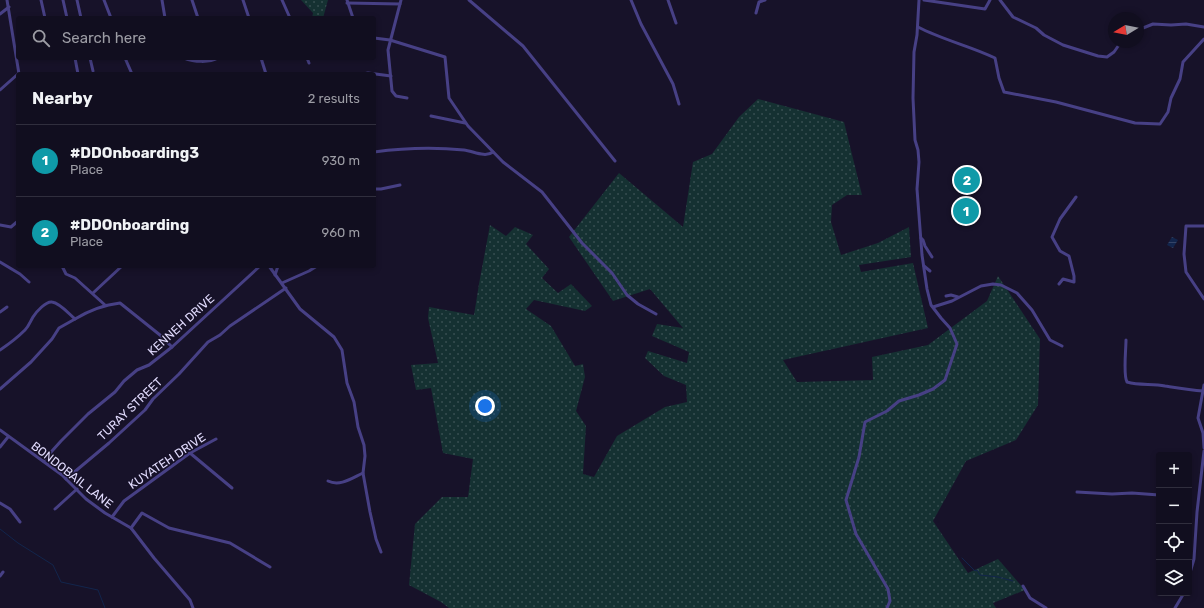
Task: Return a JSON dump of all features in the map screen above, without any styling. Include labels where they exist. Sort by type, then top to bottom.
[{"type":"street","points":[[7,0],[18,72]]},
{"type":"street","points":[[41,0],[45,16]]},
{"type":"street","points":[[63,0],[67,16]]},
{"type":"street","points":[[76,0],[80,16]]},
{"type":"street","points":[[104,0],[110,16]]},
{"type":"street","points":[[162,0],[165,16]]},
{"type":"street","points":[[192,0],[197,16]]},
{"type":"street","points":[[243,0],[248,16]]},
{"type":"street","points":[[282,0],[289,16]]},
{"type":"street","points":[[469,0],[523,46],[615,161]]},
{"type":"street","points":[[631,0],[641,24],[673,84],[679,104]]},
{"type":"street","points":[[668,0],[676,23]]},
{"type":"street","points":[[756,13],[759,1],[765,0]]},
{"type":"street","points":[[887,608],[890,601],[888,589],[856,534],[846,500],[859,457],[866,422],[887,411],[900,401],[933,389],[945,380],[957,344],[950,328],[931,305],[924,266],[917,189],[919,162],[915,140],[913,98],[914,52],[918,27],[919,0]]},
{"type":"street","points":[[924,0],[968,8],[985,9],[990,0]]},
{"type":"street","points":[[1000,0],[1013,17],[1036,28],[1044,35],[1063,45],[1098,56],[1107,57],[1117,48]]},
{"type":"street","points":[[352,16],[347,1],[400,2],[388,50],[392,91],[394,95],[407,98]]},
{"type":"street","points":[[0,14],[8,7]]},
{"type":"street","points":[[1144,28],[1153,24],[1186,24],[1204,27]]},
{"type":"street","points":[[918,27],[949,41],[976,49],[995,58],[999,78],[1004,92],[1056,102],[1135,123],[1160,124],[1168,112],[1171,98],[1180,79],[1182,62],[1204,39]]},
{"type":"street","points":[[376,38],[390,40],[445,57],[449,98],[465,123],[503,162],[542,192],[582,243],[612,273],[627,295],[638,304],[656,314]]},
{"type":"street","points":[[75,60],[78,72]]},
{"type":"street","points":[[90,60],[93,71]]},
{"type":"street","points":[[126,60],[131,72]]},
{"type":"street","points":[[195,60],[207,60]]},
{"type":"street","points":[[262,60],[265,72]]},
{"type":"street","points":[[376,74],[391,76]]},
{"type":"street","points":[[0,90],[16,76]]},
{"type":"street","points":[[431,116],[465,123]]},
{"type":"street","points":[[376,152],[404,148],[432,148],[466,150],[487,155],[493,152]]},
{"type":"street","points":[[376,189],[400,185]]},
{"type":"street","points":[[1058,284],[1063,279],[1074,282],[1075,277],[1069,256],[1060,251],[1052,237],[1060,219],[1076,197]]},
{"type":"street","points":[[0,225],[11,227],[16,223]]},
{"type":"street","points":[[1204,226],[1186,226],[1184,254],[1186,272],[1204,298]]},
{"type":"street","points":[[921,238],[932,257]]},
{"type":"street","points":[[0,262],[20,274],[29,282]]},
{"type":"street","points":[[924,266],[930,271]]},
{"type":"street","points":[[63,268],[66,274],[75,278],[105,305]]},
{"type":"street","points":[[93,293],[120,268]]},
{"type":"street","name":"KENNEH DRIVE","points":[[43,461],[83,418],[115,392],[124,381],[137,370],[149,365],[172,347],[258,268]]},
{"type":"street","points":[[270,268],[286,288],[300,309],[334,337],[342,350],[358,427],[364,444],[365,456],[363,473],[376,540],[381,552]]},
{"type":"street","points":[[275,275],[277,268]]},
{"type":"street","points":[[282,283],[309,272],[314,268]]},
{"type":"street","points":[[933,307],[941,305],[981,286],[1001,285],[1017,292],[1032,310],[1050,340],[1062,346]]},
{"type":"street","name":"TURAY STREET","points":[[66,479],[145,410],[153,399],[179,374],[208,342],[286,288]]},
{"type":"street","points":[[946,296],[951,295],[958,297]]},
{"type":"street","points":[[0,350],[24,331],[30,325],[33,316],[49,302],[58,304],[75,319]]},
{"type":"street","points":[[0,389],[31,362],[52,339],[59,328],[91,310],[105,305],[120,303],[160,335],[172,347]]},
{"type":"street","points":[[0,312],[7,307]]},
{"type":"street","points":[[1126,340],[1126,367],[1124,374],[1127,382],[1203,391]]},
{"type":"street","points":[[1204,385],[1198,418],[1203,433],[1204,448]]},
{"type":"street","name":"BONDOBAIL LANE","points":[[0,430],[66,479],[86,499],[131,528],[154,558],[190,600],[193,608]]},
{"type":"street","points":[[0,447],[8,437]]},
{"type":"street","name":"KUYATEH DRIVE","points":[[112,517],[124,501],[190,454],[216,439]]},
{"type":"street","points":[[1192,566],[1194,559],[1197,512],[1204,451]]},
{"type":"street","points":[[190,454],[232,488]]},
{"type":"street","points":[[328,480],[339,484],[363,473]]},
{"type":"street","points":[[55,509],[77,489]]},
{"type":"street","points":[[1077,492],[1156,495]]},
{"type":"street","points":[[0,503],[10,509],[20,522]]},
{"type":"street","points":[[131,528],[142,513],[169,528],[230,543],[270,566]]},
{"type":"street","points":[[0,576],[3,572]]},
{"type":"street","points":[[1023,586],[1030,598],[1046,608]]},
{"type":"street","points":[[1175,608],[1182,596]]},
{"type":"green space","points":[[301,0],[328,0],[324,16],[312,16],[313,13]]},
{"type":"green space","points":[[758,99],[844,122],[862,195],[847,195],[832,205],[831,222],[841,255],[878,243],[909,227],[911,257],[859,265],[861,272],[913,263],[928,328],[783,360],[797,382],[873,380],[872,357],[928,345],[987,301],[998,276],[1040,339],[1038,405],[1016,440],[966,461],[933,521],[968,573],[998,559],[1025,590],[993,603],[996,608],[449,608],[441,602],[409,585],[415,524],[442,497],[468,497],[473,459],[443,453],[431,388],[416,390],[411,365],[438,363],[428,318],[429,307],[474,315],[490,225],[506,236],[515,227],[533,235],[526,244],[549,269],[542,278],[558,293],[571,284],[592,306],[585,311],[534,300],[526,309],[551,326],[575,366],[583,364],[585,377],[576,411],[586,426],[583,474],[594,477],[617,436],[665,407],[687,402],[686,385],[664,376],[645,358],[648,351],[687,363],[689,352],[652,336],[657,324],[683,328],[650,289],[613,301],[569,237],[619,173],[683,227],[693,162],[712,154],[739,117]]},
{"type":"water","points":[[1172,237],[1178,240],[1173,248],[1167,245]]},
{"type":"waterway","points":[[0,529],[18,543],[53,565],[61,582],[98,590],[105,608]]},
{"type":"waterway","points":[[962,558],[975,571],[977,570],[980,575],[998,577],[1013,581]]},
{"type":"place","name":"#DDOnboarding","points":[[967,180]]},
{"type":"place","name":"#DDOnboarding3","points":[[966,211]]}]
